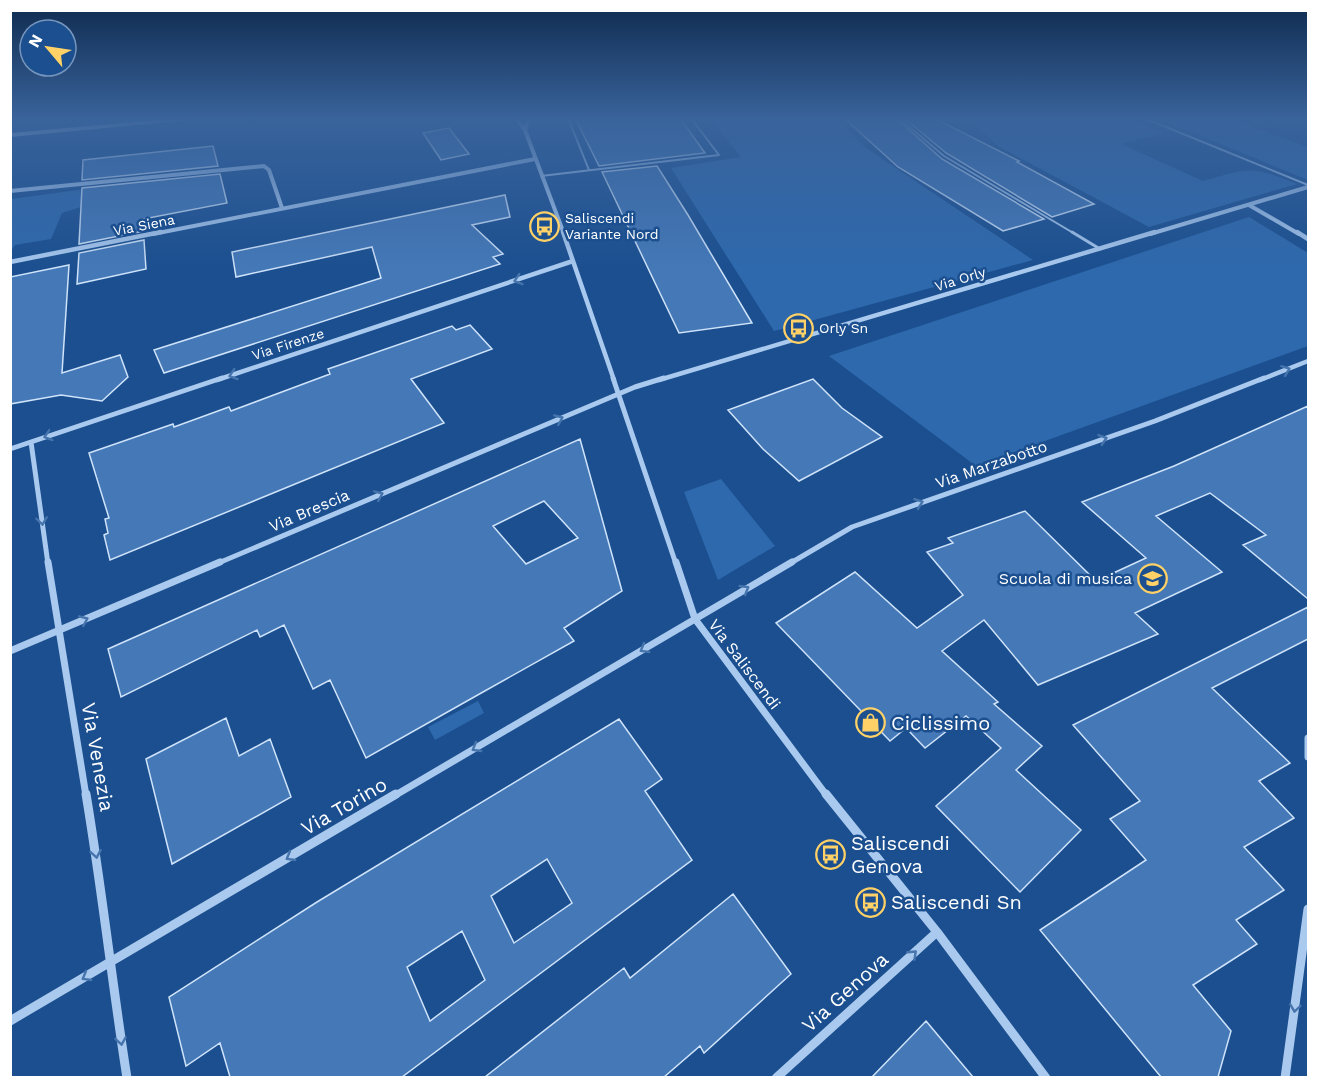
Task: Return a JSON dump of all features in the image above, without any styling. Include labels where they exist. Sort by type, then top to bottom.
[{"type":"street","points":[[10,191],[236,169]]},
{"type":"street","points":[[267,169],[282,208]]},
{"type":"street","name":"Via Siena","points":[[10,262],[485,169]]},
{"type":"street","name":"Via Saliscendi","points":[[538,169],[573,261],[695,619],[854,832],[937,932],[1046,1077]]},
{"type":"street","name":"Via Orly","points":[[618,394],[1308,186]]},
{"type":"street","points":[[1249,205],[1308,239]]},
{"type":"street","name":"Via Firenze","points":[[10,449],[573,261]]},
{"type":"street","name":"Via Marzabotto","points":[[695,619],[852,527],[1155,421],[1308,362]]},
{"type":"street","name":"Via Brescia","points":[[10,651],[618,394]]},
{"type":"street","name":"Via Venezia","points":[[30,442],[58,631],[104,900],[109,963],[127,1077]]},
{"type":"street","name":"Via Torino","points":[[10,1021],[695,619]]},
{"type":"street","points":[[1308,738],[1308,757]]},
{"type":"street","points":[[1285,1077],[1308,909]]},
{"type":"street","name":"Via Genova","points":[[776,1077],[937,932]]},
{"type":"lane","points":[[541,176],[600,169]]},
{"type":"lane","points":[[965,169],[1100,249]]},
{"type":"lane","points":[[1267,169],[1308,186]]},
{"type":"shaded area","points":[[671,169],[897,169],[1033,260],[774,331]]},
{"type":"shaded area","points":[[1040,169],[1176,169],[1203,181],[1250,170],[1297,184],[1149,227]]},
{"type":"shaded area","points":[[1281,169],[1308,169],[1308,180]]},
{"type":"shaded area","points":[[85,189],[81,207],[62,213],[51,239],[15,245],[11,251],[11,199]]},
{"type":"shaded area","points":[[1249,217],[1308,253],[1308,346],[976,466],[829,356]]},
{"type":"shaded area","points":[[721,479],[775,546],[718,580],[684,492]]},
{"type":"shaded area","points":[[478,701],[484,713],[435,740],[428,727]]},
{"type":"building","points":[[83,169],[191,169],[82,180]]},
{"type":"building","points":[[659,169],[752,323],[679,333],[602,172]]},
{"type":"building","points":[[901,169],[959,169],[1044,219],[1003,231]]},
{"type":"building","points":[[972,169],[1029,169],[1094,204],[1052,217]]},
{"type":"building","points":[[220,174],[227,203],[143,219],[144,231],[79,244],[82,188]]},
{"type":"building","points":[[505,195],[510,217],[472,225],[503,254],[493,257],[500,264],[164,373],[154,350],[381,278],[372,247],[236,277],[232,252]]},
{"type":"building","points":[[144,240],[146,269],[77,284],[79,253]]},
{"type":"building","points":[[69,265],[62,373],[120,355],[128,377],[102,401],[61,395],[10,404],[10,277]]},
{"type":"building","points":[[470,325],[492,349],[411,379],[444,423],[110,560],[104,535],[108,533],[105,519],[109,518],[89,453],[173,424],[174,427],[229,407],[231,411],[330,374],[328,369],[452,326],[456,330]]},
{"type":"building","points":[[813,379],[842,408],[882,437],[799,481],[763,449],[728,410]]},
{"type":"building","points":[[1308,406],[1308,599],[1243,545],[1266,535],[1210,493],[1156,516],[1222,572],[1135,613],[1158,634],[1038,685],[984,620],[942,651],[998,702],[994,704],[1042,746],[1016,770],[1081,830],[1020,892],[936,806],[1001,748],[966,716],[925,748],[906,728],[890,741],[776,623],[855,572],[917,628],[963,595],[927,552],[953,543],[948,538],[1025,511],[1096,581],[1146,558],[1082,502],[1174,466]]},
{"type":"building","points":[[580,439],[622,591],[564,628],[574,641],[366,758],[330,680],[313,689],[284,625],[260,637],[257,630],[121,697],[108,649]],"holes":[[[544,501],[578,538],[526,564],[493,526]]]},
{"type":"building","points":[[1308,607],[1308,639],[1212,688],[1290,763],[1259,781],[1294,818],[1244,847],[1284,890],[1236,920],[1257,944],[1193,985],[1231,1031],[1218,1077],[1161,1077],[1040,930],[1146,860],[1110,819],[1140,801],[1073,725]]},
{"type":"building","points":[[226,718],[239,756],[270,739],[291,797],[172,864],[146,759]]},
{"type":"building","points":[[619,719],[662,779],[645,791],[692,860],[402,1077],[230,1077],[220,1043],[186,1066],[169,997],[317,902]],"holes":[[[547,859],[572,903],[514,943],[491,896]],[[462,931],[485,980],[430,1021],[407,967]]]},
{"type":"building","points":[[733,894],[791,974],[704,1053],[700,1046],[664,1077],[485,1077],[624,968],[630,978]]},
{"type":"building","points":[[926,1021],[973,1077],[872,1077]]},
{"type":"place","name":"Saliscendi Variante Nord","points":[[544,226]]},
{"type":"place","name":"Orly Sn","points":[[798,328]]},
{"type":"place","name":"Scuola di musica","points":[[1153,578]]},
{"type":"place","name":"Ciclissimo","points":[[870,723]]},
{"type":"place","name":"Saliscendi Genova","points":[[830,854]]},
{"type":"place","name":"Saliscendi Sn","points":[[870,902]]}]
